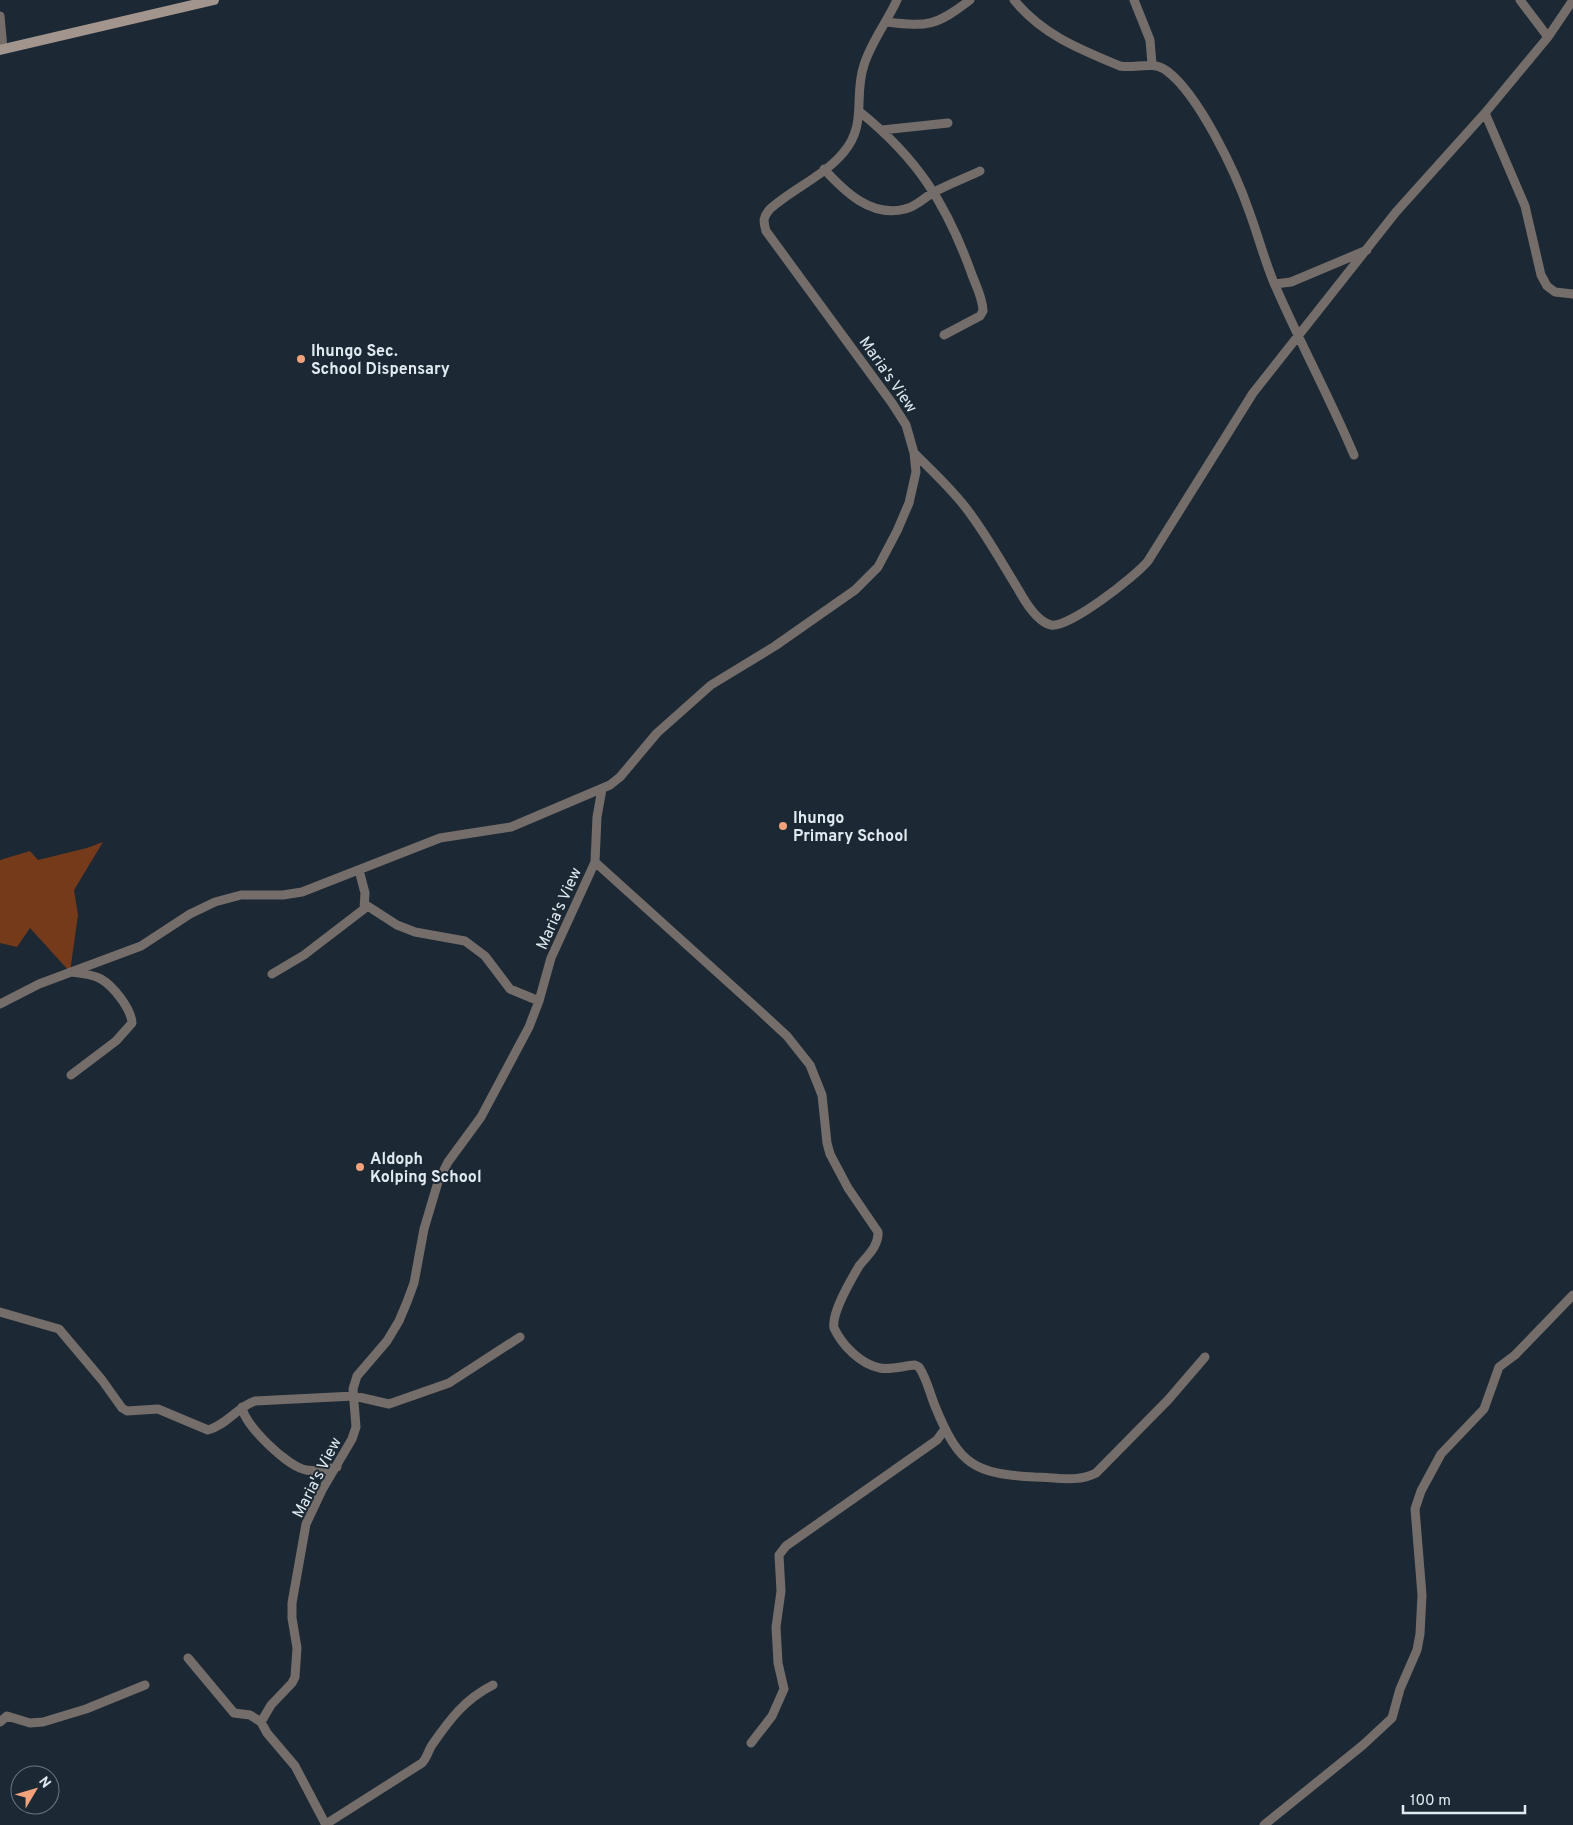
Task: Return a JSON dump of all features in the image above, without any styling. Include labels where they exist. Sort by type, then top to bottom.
[{"type":"main road","points":[[2,50],[214,0]]},
{"type":"street","name":"Maria's View","points":[[261,1722],[271,1705],[292,1683],[295,1677],[297,1648],[292,1618],[292,1604],[306,1524],[322,1490],[337,1467],[354,1433],[353,1389],[357,1376],[387,1341],[399,1321],[407,1302],[414,1283],[424,1230],[441,1175],[448,1162],[481,1118],[529,1027],[539,1001],[551,958],[595,862],[597,817],[602,789],[620,777],[657,733],[711,684],[799,629],[854,590],[878,567],[909,503],[916,472],[914,453],[906,426],[892,403],[766,231],[764,216],[770,209],[842,155],[852,141],[857,130],[860,112],[860,82],[864,66],[897,0]]},
{"type":"street","points":[[887,22],[925,25],[935,23],[970,0]]},
{"type":"street","points":[[1014,0],[1029,18],[1044,29],[1095,56],[1130,67],[1152,64],[1166,71],[1180,82],[1218,144],[1248,208],[1274,284],[1300,334],[1354,455]]},
{"type":"street","points":[[1134,0],[1150,40],[1152,64]]},
{"type":"street","points":[[1520,0],[1548,37]]},
{"type":"street","points":[[914,453],[968,511],[1034,612],[1044,622],[1056,625],[1103,600],[1126,583],[1143,567],[1182,509],[1254,393],[1396,212],[1485,113],[1548,37],[1573,0]]},
{"type":"street","points":[[0,16],[2,50]]},
{"type":"street","points":[[860,112],[882,130],[912,161],[935,192],[966,258],[983,306],[980,316],[944,335]]},
{"type":"street","points":[[1485,113],[1525,206],[1541,275],[1547,286],[1555,292],[1573,294]]},
{"type":"street","points":[[1477,122],[1490,124]]},
{"type":"street","points":[[882,130],[948,123]]},
{"type":"street","points":[[824,169],[859,203],[894,211],[907,209],[935,192],[980,171]]},
{"type":"street","points":[[1274,284],[1291,282],[1367,250]]},
{"type":"street","points":[[0,1004],[39,984],[141,946],[190,914],[215,902],[241,895],[283,895],[302,892],[440,838],[511,827],[602,789]]},
{"type":"street","points":[[595,862],[787,1036],[810,1065],[822,1095],[830,1154],[848,1188],[878,1232],[877,1243],[859,1267],[836,1312],[834,1328],[849,1349],[870,1364],[880,1368],[914,1365],[919,1368],[945,1429],[967,1460],[989,1472],[1009,1476],[1071,1479],[1096,1473],[1168,1400],[1205,1357]]},
{"type":"street","points":[[359,870],[366,904],[397,925],[415,932],[465,941],[485,956],[510,989],[539,1001]]},
{"type":"street","points":[[272,974],[304,955],[355,917],[366,904]]},
{"type":"street","points":[[70,972],[94,976],[107,983],[128,1010],[132,1023],[116,1042],[71,1075]]},
{"type":"street","points":[[1264,1825],[1363,1746],[1392,1718],[1400,1689],[1417,1650],[1420,1634],[1422,1595],[1415,1509],[1421,1491],[1441,1454],[1484,1409],[1499,1367],[1515,1355],[1573,1295]]},
{"type":"street","points":[[0,1312],[59,1329],[102,1380],[122,1408],[127,1411],[158,1409],[208,1430],[231,1417],[242,1407],[255,1401],[354,1396],[389,1404],[450,1383],[520,1337]]},
{"type":"street","points":[[242,1407],[247,1422],[286,1461],[305,1470],[337,1467]]},
{"type":"street","points":[[751,1743],[772,1716],[784,1689],[778,1663],[776,1627],[781,1591],[779,1555],[792,1541],[936,1440],[945,1429]]},
{"type":"street","points":[[188,1658],[203,1673],[234,1713],[250,1715],[261,1722],[267,1733],[295,1766],[326,1825],[422,1763],[458,1710],[474,1695],[493,1685]]},
{"type":"street","points":[[0,1722],[8,1716],[30,1723],[43,1722],[86,1710],[146,1685]]},
{"type":"shaded area","points":[[103,842],[74,890],[78,915],[70,972],[30,928],[17,947],[0,943],[0,860],[30,851],[38,860],[87,848]]},
{"type":"place","name":"Ihungo Sec. School Dispensary","points":[[301,359]]},
{"type":"place","name":"Ihungo Primary School","points":[[783,826]]},
{"type":"place","name":"Aldoph Kolping School","points":[[360,1167]]}]
